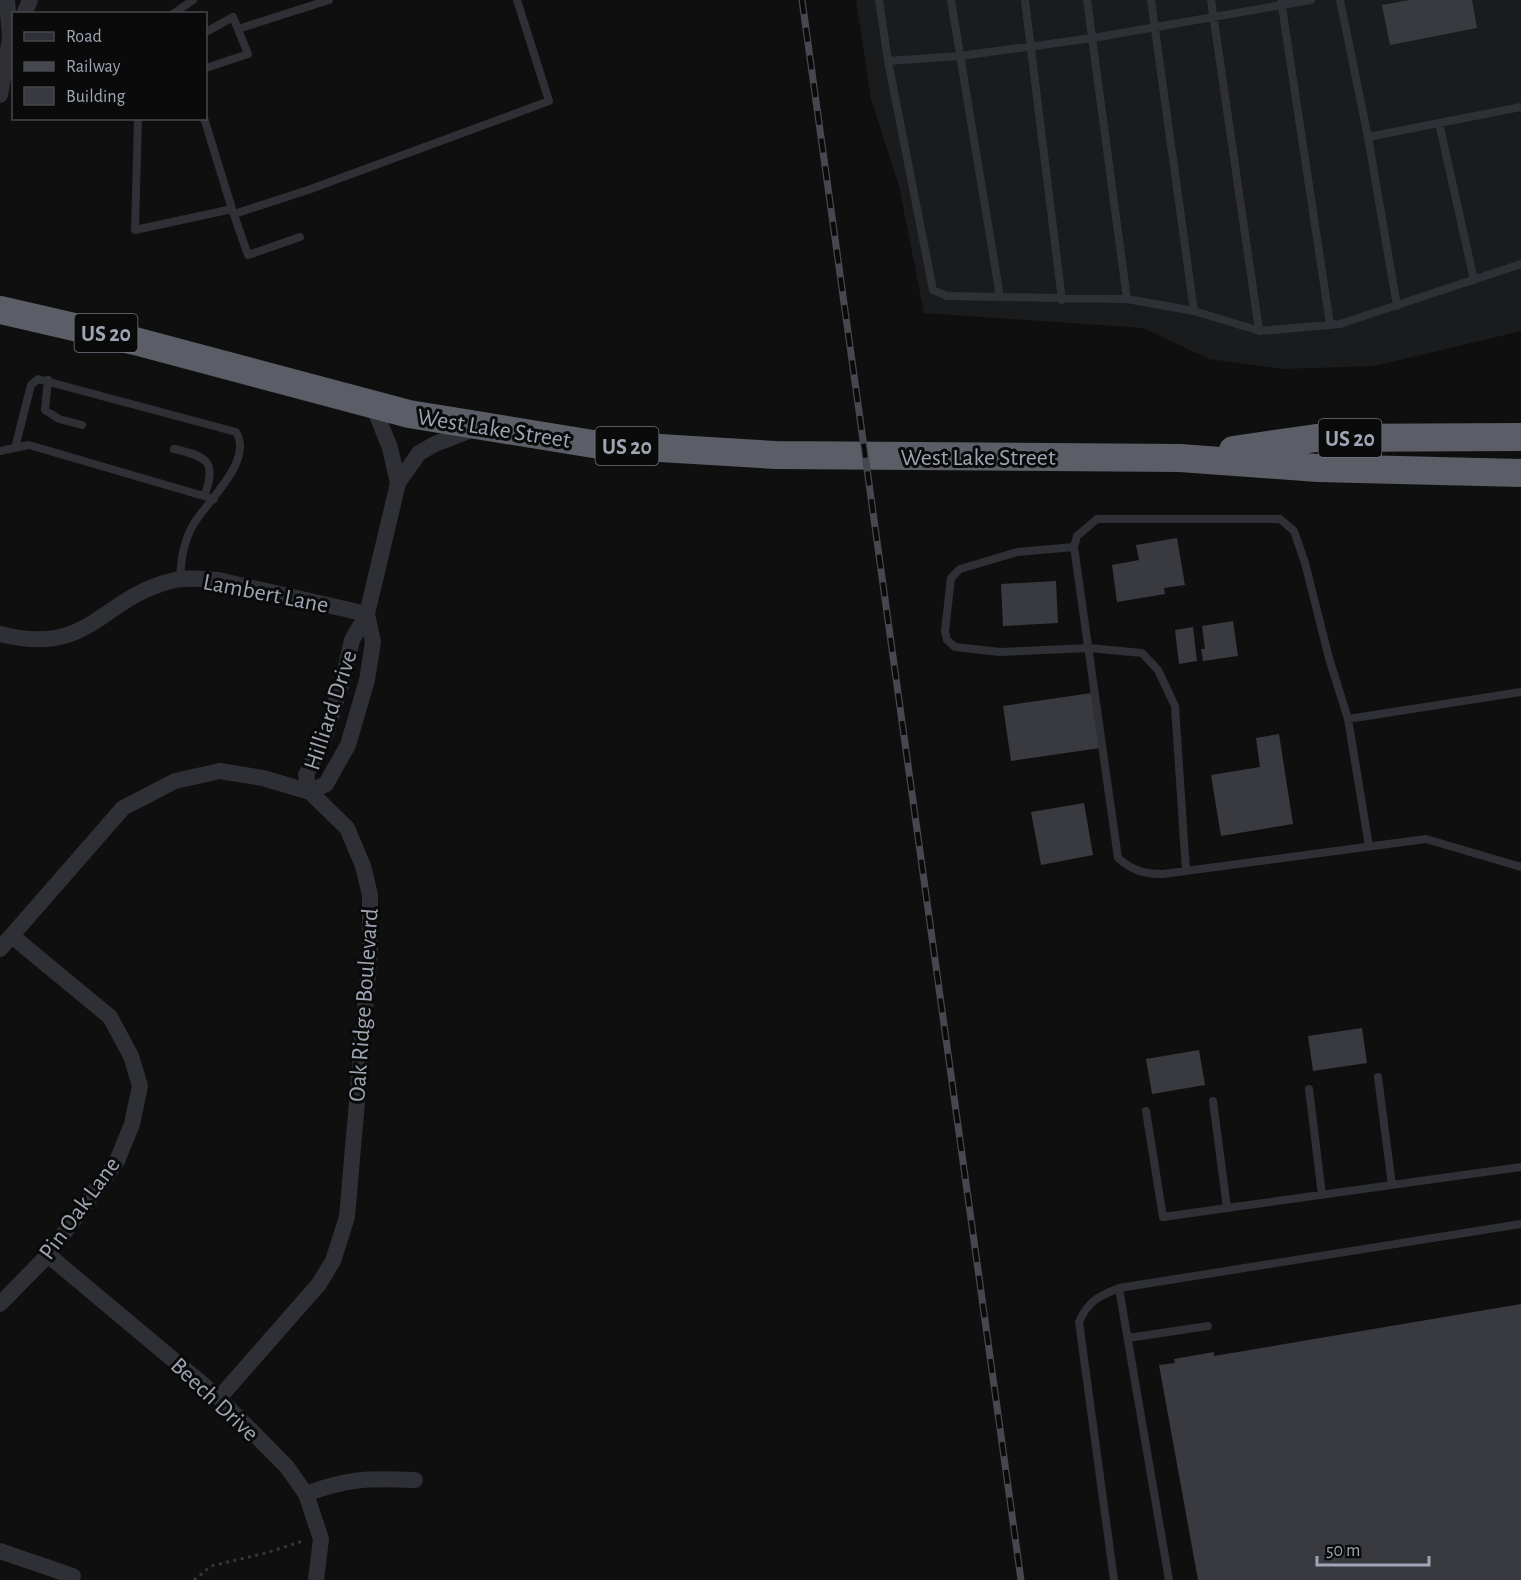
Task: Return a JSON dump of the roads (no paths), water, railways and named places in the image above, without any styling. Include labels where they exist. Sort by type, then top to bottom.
[{"type":"highway","name":"West Lake Street","points":[[0,310],[135,341],[373,405],[479,427],[593,444],[776,454],[1180,458],[1318,468],[1521,473]]},
{"type":"highway","name":"West Lake Street","points":[[1180,458],[1316,438],[1521,437]]},
{"type":"street","points":[[0,95],[12,37],[7,0]]},
{"type":"street","name":"Hilliard Drive","points":[[373,405],[390,448],[398,483]]},
{"type":"street","name":"Hilliard Drive","points":[[367,614],[373,642],[367,680],[348,745],[326,784],[310,792],[306,775],[324,739],[343,679],[352,640],[367,614],[398,483],[419,453],[435,444],[479,427]]},
{"type":"street","name":"Lambert Lane","points":[[0,634],[42,640],[64,637],[84,630],[129,599],[151,588],[180,580],[218,580],[367,614]]},
{"type":"street","name":"Oak Ridge Boulevard","points":[[0,949],[123,808],[174,781],[220,771],[263,778],[310,792],[347,828],[363,866],[370,895],[370,952],[347,1217],[333,1262],[319,1284],[219,1398]]},
{"type":"street","name":"Pin Oak Lane","points":[[0,1304],[48,1254],[117,1161],[132,1124],[140,1086],[131,1056],[110,1017],[12,936]]},
{"type":"street","name":"Beech Drive","points":[[48,1254],[219,1398],[287,1467],[306,1494],[321,1539],[316,1580]]},
{"type":"street","points":[[306,1494],[331,1485],[364,1478],[415,1480]]},
{"type":"street","points":[[0,1551],[74,1576]]},
{"type":"lane","points":[[176,12],[193,0]]},
{"type":"lane","points":[[238,29],[329,0]]},
{"type":"lane","points":[[138,120],[135,230],[233,211],[319,186],[549,101],[517,0]]},
{"type":"lane","points":[[879,0],[888,61],[933,290],[947,296],[1062,300],[1127,299],[1194,311],[1259,330],[1340,324],[1521,264]]},
{"type":"lane","points":[[951,0],[999,297]]},
{"type":"lane","points":[[1025,0],[1062,300]]},
{"type":"lane","points":[[1087,0],[1127,299]]},
{"type":"lane","points":[[1151,0],[1194,311]]},
{"type":"lane","points":[[1211,0],[1259,330]]},
{"type":"lane","points":[[888,61],[960,56],[1093,38],[1311,0]]},
{"type":"lane","points":[[1340,0],[1368,137],[1396,306]]},
{"type":"lane","points":[[1282,4],[1330,324]]},
{"type":"lane","points":[[207,31],[233,17],[248,54],[207,68]]},
{"type":"lane","points":[[1368,137],[1521,107]]},
{"type":"lane","points":[[205,120],[248,255],[300,237]]},
{"type":"lane","points":[[1439,123],[1474,280]]},
{"type":"lane","points":[[15,448],[31,385],[38,379],[236,432],[242,440],[241,452],[214,499],[193,525],[182,553],[180,580]]},
{"type":"lane","points":[[48,380],[44,398],[45,410],[59,419],[82,425]]},
{"type":"lane","points":[[0,451],[29,445],[205,494],[214,499]]},
{"type":"lane","points":[[174,449],[205,460],[210,467],[212,477],[205,494]]},
{"type":"lane","points":[[1369,846],[1348,719],[1329,658],[1305,562],[1294,531],[1280,519],[1097,519],[1077,536],[1074,547],[1118,858],[1129,867],[1144,874],[1186,871],[1426,839],[1521,867]]},
{"type":"lane","points":[[1074,547],[1017,552],[960,569],[951,578],[945,631],[947,640],[955,647],[1000,652],[1089,648],[1142,653],[1158,670],[1175,706],[1186,871]]},
{"type":"lane","points":[[1348,719],[1521,692]]},
{"type":"lane","points":[[1378,1077],[1392,1185]]},
{"type":"lane","points":[[1309,1089],[1322,1195]]},
{"type":"lane","points":[[1213,1101],[1227,1208]]},
{"type":"lane","points":[[1146,1111],[1163,1217],[1521,1167]]},
{"type":"lane","points":[[1114,1580],[1079,1322],[1084,1308],[1095,1298],[1119,1288],[1521,1224]]},
{"type":"lane","points":[[1119,1288],[1169,1580]]},
{"type":"lane","points":[[1128,1338],[1208,1326]]},
{"type":"railway","points":[[802,0],[1021,1580]]}]
